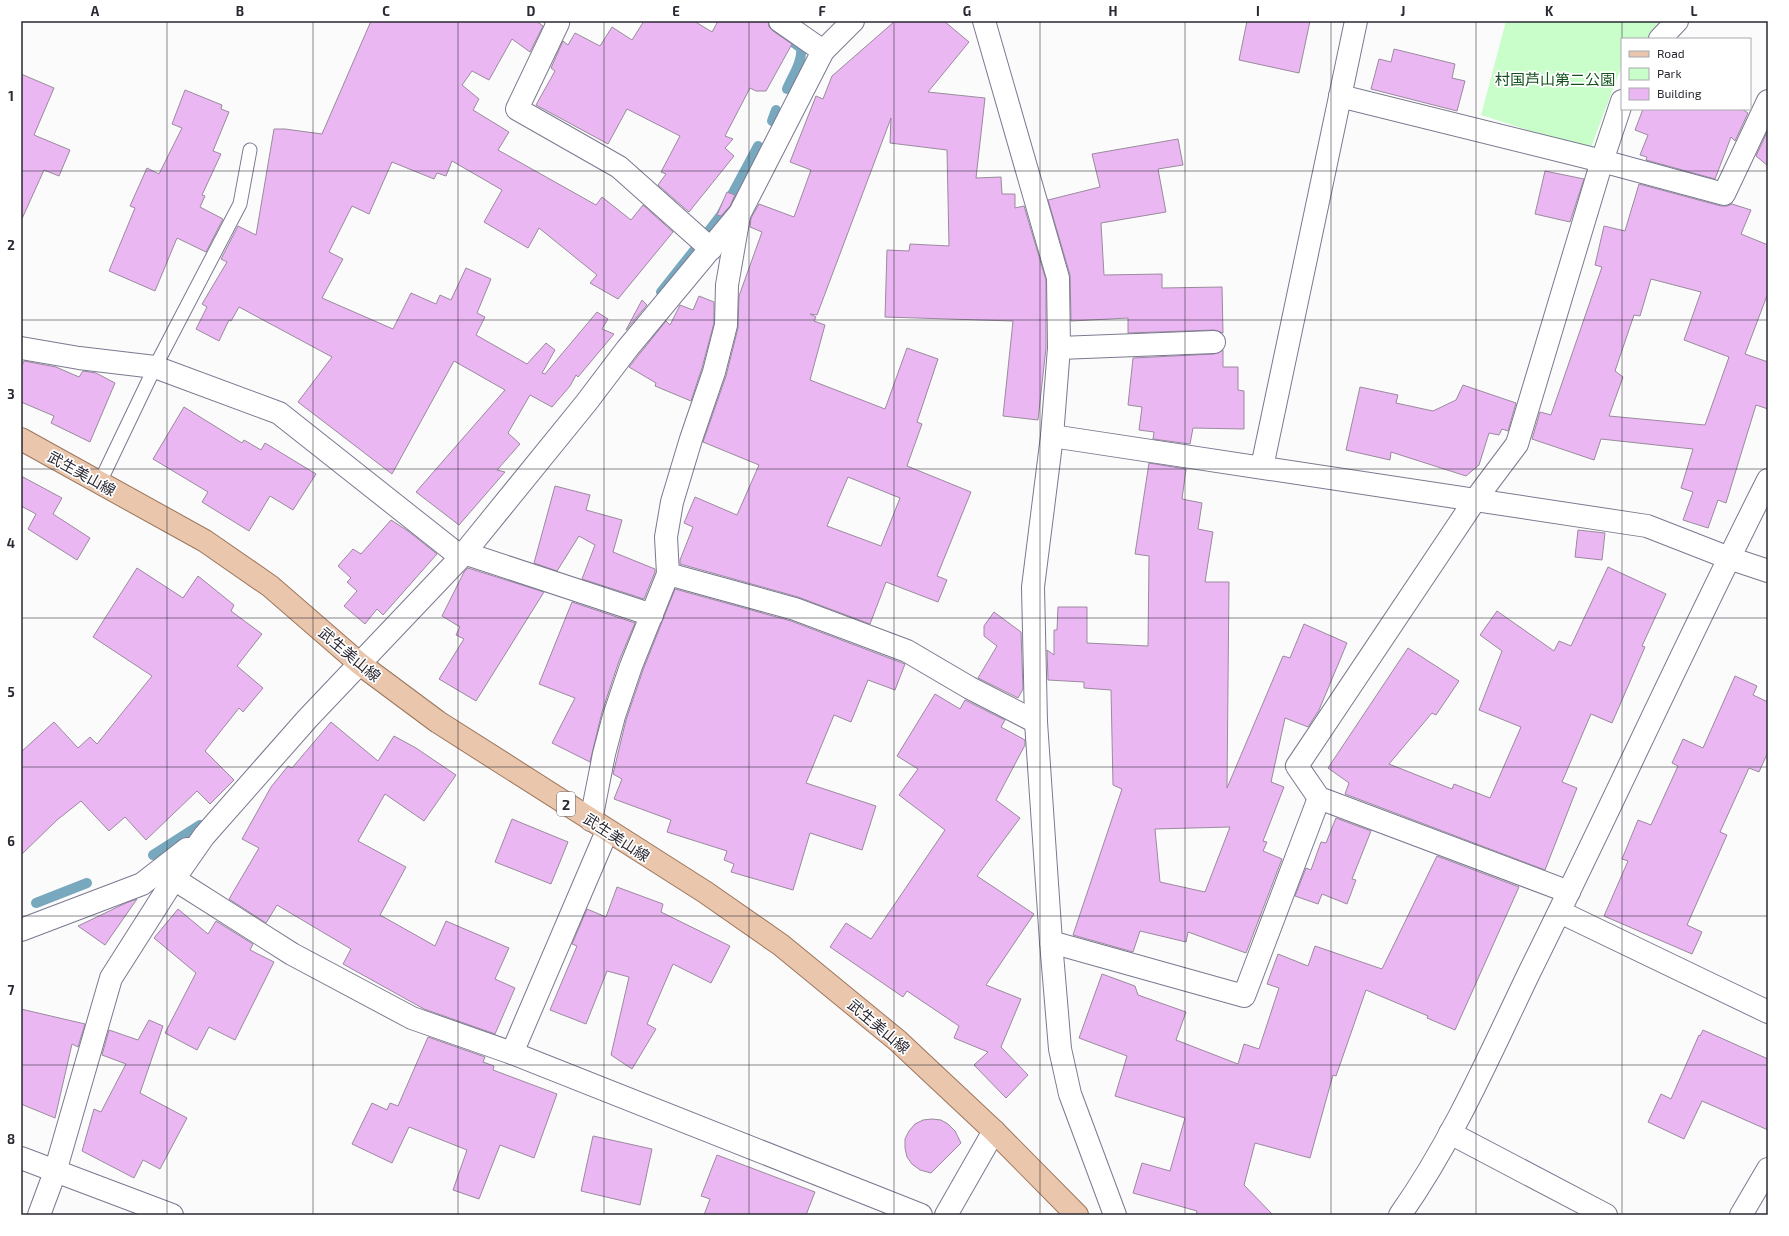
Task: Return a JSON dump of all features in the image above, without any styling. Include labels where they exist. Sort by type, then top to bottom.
[{"type":"main road","name":"武生美山線","points":[[21,439],[205,541],[270,586],[360,664],[438,722],[705,892],[781,945],[898,1041],[994,1131],[1077,1215]]},
{"type":"street","points":[[556,21],[558,23],[517,109],[619,167],[711,249]]},
{"type":"street","points":[[780,21],[823,51]]},
{"type":"street","points":[[39,1215],[55,1172],[111,978],[174,879],[204,836],[308,718],[463,555],[586,403],[627,349],[740,213],[823,51],[853,21]]},
{"type":"street","points":[[984,21],[1058,278],[1059,348],[1052,436],[1033,587],[1036,722],[1060,1049],[1070,1094],[1115,1215]]},
{"type":"street","points":[[1262,467],[1356,21]]},
{"type":"street","points":[[1661,38],[1677,21]]},
{"type":"street","points":[[1340,96],[1602,161],[1724,194],[1768,101]]},
{"type":"street","points":[[1569,892],[1319,798],[1297,766],[1475,500],[1517,444],[1602,161],[1621,104]]},
{"type":"street","points":[[512,1053],[599,825],[604,754],[614,716],[631,666],[668,574],[666,537],[670,516],[689,446],[714,372],[726,325],[727,285],[740,213]]},
{"type":"street","points":[[1059,348],[1214,342]]},
{"type":"street","points":[[21,348],[79,358],[155,367],[279,413],[463,555],[652,614]]},
{"type":"street","points":[[1052,436],[1647,526],[1729,558],[1768,571]]},
{"type":"street","points":[[1400,1215],[1419,1188],[1450,1133],[1560,912],[1729,558],[1768,480]]},
{"type":"street","points":[[668,574],[795,609],[907,650],[970,688],[1036,722]]},
{"type":"street","points":[[1051,942],[1244,996],[1319,798]]},
{"type":"street","points":[[21,930],[142,884],[204,836]]},
{"type":"street","points":[[174,879],[292,954],[412,1018],[512,1053],[922,1215]]},
{"type":"street","points":[[1560,912],[1768,1012]]},
{"type":"street","points":[[946,1215],[994,1131]]},
{"type":"street","points":[[1450,1133],[1598,1213]]},
{"type":"street","points":[[21,1158],[172,1215]]},
{"type":"street","points":[[1741,1215],[1768,1169]]},
{"type":"lane","points":[[100,482],[155,367],[240,204],[250,150]]},
{"type":"green space","name":"村国芦山第二公園","points":[[1506,21],[1659,21],[1649,38],[1621,38],[1621,68],[1590,150],[1481,115]]},
{"type":"building","points":[[371,21],[536,21],[543,26],[530,52],[512,39],[489,80],[472,71],[462,85],[479,99],[473,110],[509,132],[498,150],[596,205],[602,197],[631,220],[643,205],[673,232],[618,299],[590,283],[597,275],[539,228],[528,248],[484,222],[502,190],[452,161],[446,176],[437,173],[434,179],[392,162],[369,214],[352,206],[329,252],[343,259],[322,298],[393,329],[411,293],[436,304],[440,295],[451,300],[466,268],[491,279],[477,313],[485,317],[476,335],[527,364],[546,343],[555,350],[542,373],[545,374],[597,312],[608,319],[602,329],[614,334],[578,377],[576,375],[570,386],[552,407],[530,395],[508,433],[520,444],[497,470],[505,472],[459,525],[416,492],[505,390],[454,361],[392,474],[298,402],[332,357],[239,307],[231,321],[229,320],[219,341],[196,329],[207,307],[202,304],[227,262],[221,259],[238,226],[256,235],[274,129],[322,134]]},
{"type":"building","points":[[644,21],[694,21],[712,32],[718,21],[768,21],[769,27],[773,31],[792,44],[766,91],[756,91],[750,88],[725,136],[733,139],[725,148],[734,156],[689,212],[658,185],[666,174],[661,172],[680,136],[627,109],[608,144],[536,105],[555,71],[551,68],[563,41],[568,45],[575,33],[600,46],[612,27],[632,40]]},
{"type":"building","points":[[895,21],[944,21],[969,42],[928,92],[985,98],[976,178],[1001,177],[1002,194],[1015,194],[1015,208],[1024,206],[1046,280],[1046,348],[1038,420],[1003,416],[1013,321],[885,317],[887,250],[909,251],[910,244],[949,246],[947,150],[890,143],[891,118],[817,315],[810,314],[816,317],[814,321],[825,325],[810,380],[885,409],[907,348],[938,359],[917,422],[922,424],[907,466],[971,492],[937,576],[947,580],[938,602],[886,582],[870,624],[798,597],[680,564],[680,560],[693,527],[684,523],[695,497],[737,515],[759,465],[703,442],[726,376],[738,328],[739,296],[762,232],[750,227],[751,218],[759,204],[794,217],[811,170],[790,162],[816,96],[823,99],[832,76]],"holes":[[[848,477],[900,498],[881,546],[827,526]]]},
{"type":"building","points":[[1247,21],[1310,21],[1299,73],[1239,60]]},
{"type":"building","points":[[1394,49],[1455,64],[1452,78],[1465,81],[1457,111],[1371,89],[1379,59],[1391,62]]},
{"type":"building","points":[[21,74],[54,88],[34,135],[70,150],[59,176],[44,170],[21,221]]},
{"type":"building","points":[[185,90],[222,105],[221,109],[229,112],[213,151],[221,154],[202,195],[205,196],[200,207],[223,219],[206,252],[177,238],[155,291],[109,271],[135,208],[130,206],[147,168],[159,174],[182,128],[172,124]]},
{"type":"building","points":[[1643,110],[1744,110],[1748,113],[1735,141],[1731,137],[1715,179],[1646,160],[1647,157],[1640,155],[1648,135],[1635,130]]},
{"type":"building","points":[[1768,130],[1768,166],[1756,156]]},
{"type":"building","points":[[1178,139],[1183,165],[1158,169],[1166,212],[1101,223],[1104,275],[1162,274],[1162,288],[1222,287],[1223,333],[1214,330],[1128,333],[1128,318],[1071,321],[1070,275],[1048,200],[1100,187],[1092,154]]},
{"type":"building","points":[[1545,171],[1584,179],[1570,222],[1535,214]]},
{"type":"building","points":[[1639,184],[1721,206],[1732,204],[1751,210],[1741,234],[1768,245],[1768,293],[1745,354],[1768,362],[1768,409],[1756,405],[1726,503],[1718,500],[1708,528],[1683,520],[1693,492],[1681,488],[1693,449],[1601,439],[1594,460],[1532,439],[1540,412],[1551,415],[1602,267],[1595,265],[1604,226],[1625,231]],"holes":[[[1651,279],[1701,292],[1684,340],[1729,357],[1705,425],[1609,416],[1623,377],[1615,371],[1634,315],[1640,316]]]},
{"type":"building","points":[[727,192],[735,195],[730,206],[721,216],[717,215]]},
{"type":"building","points":[[699,296],[714,302],[714,323],[702,368],[691,401],[655,386],[656,383],[629,367],[666,321],[670,325],[680,305],[693,310]]},
{"type":"building","points":[[642,300],[647,305],[626,330]]},
{"type":"building","points":[[1223,350],[1223,367],[1238,367],[1238,390],[1244,391],[1244,429],[1193,428],[1190,444],[1153,439],[1154,432],[1139,430],[1142,407],[1128,405],[1133,358],[1214,354]]},
{"type":"building","points":[[24,361],[56,367],[79,377],[83,371],[96,373],[115,383],[90,442],[51,423],[54,416],[21,402],[21,367]]},
{"type":"building","points":[[1463,385],[1516,403],[1508,431],[1502,429],[1499,435],[1489,433],[1479,465],[1466,476],[1391,452],[1390,460],[1346,450],[1360,387],[1398,395],[1396,403],[1433,411],[1456,400]]},
{"type":"building","points":[[184,407],[242,443],[244,440],[261,450],[265,443],[316,474],[293,510],[270,496],[249,531],[202,502],[208,492],[153,459]]},
{"type":"building","points":[[1149,463],[1186,469],[1182,499],[1202,503],[1198,529],[1213,532],[1205,582],[1229,582],[1227,788],[1283,656],[1290,658],[1304,624],[1347,643],[1319,710],[1308,727],[1285,718],[1271,782],[1284,787],[1263,841],[1267,842],[1263,851],[1282,859],[1246,953],[1188,932],[1186,942],[1140,931],[1133,952],[1073,935],[1122,789],[1113,785],[1111,690],[1084,688],[1084,682],[1048,680],[1047,650],[1054,655],[1054,630],[1057,630],[1058,607],[1087,607],[1087,643],[1148,646],[1149,556],[1135,554]],"holes":[[[1230,827],[1205,892],[1160,882],[1155,829]]]},
{"type":"building","points":[[21,476],[62,498],[53,514],[90,538],[77,560],[28,529],[36,514],[21,506]]},
{"type":"building","points":[[555,486],[590,495],[586,510],[622,520],[613,552],[655,569],[644,599],[582,579],[595,545],[579,536],[557,571],[534,563]]},
{"type":"building","points":[[391,520],[408,531],[437,554],[383,615],[377,609],[365,624],[344,606],[357,591],[347,582],[351,578],[338,566],[353,549],[361,554]]},
{"type":"building","points":[[1578,530],[1605,533],[1602,560],[1575,557]]},
{"type":"building","points":[[1608,567],[1666,594],[1642,646],[1645,647],[1612,723],[1591,714],[1562,782],[1577,788],[1545,870],[1345,794],[1349,783],[1328,768],[1408,648],[1459,681],[1436,715],[1432,713],[1389,764],[1452,789],[1454,784],[1490,798],[1521,727],[1479,710],[1502,651],[1480,635],[1497,611],[1554,651],[1559,641],[1571,646]]},
{"type":"building","points":[[137,568],[183,598],[198,576],[234,605],[231,611],[262,634],[237,666],[263,688],[243,712],[239,708],[205,751],[234,780],[210,804],[197,791],[146,840],[125,817],[109,831],[81,801],[57,820],[21,855],[21,752],[54,722],[78,748],[90,737],[97,744],[152,676],[93,637]]},
{"type":"building","points":[[468,568],[544,592],[476,701],[439,679],[464,639],[456,635],[460,627],[442,616],[464,572]]},
{"type":"building","points":[[675,589],[791,621],[905,664],[895,690],[868,680],[851,722],[834,715],[806,783],[876,806],[862,850],[810,833],[793,890],[731,872],[734,864],[724,860],[727,851],[667,832],[671,820],[614,799],[622,779],[613,774],[626,720],[643,670]]},
{"type":"building","points":[[572,602],[635,623],[619,661],[602,712],[590,762],[552,743],[575,698],[539,684]]},
{"type":"building","points":[[994,612],[1021,632],[1023,689],[1018,698],[978,678],[997,646],[984,636],[984,626]]},
{"type":"building","points":[[1735,676],[1757,686],[1753,695],[1768,702],[1768,752],[1759,772],[1749,768],[1720,832],[1727,835],[1687,925],[1702,932],[1692,954],[1604,916],[1628,861],[1622,859],[1638,820],[1651,825],[1678,766],[1672,763],[1683,739],[1703,748]]},
{"type":"building","points":[[935,694],[960,709],[965,700],[1005,720],[1001,727],[1025,740],[1025,745],[996,800],[1020,818],[977,876],[1034,914],[986,985],[1021,999],[1001,1047],[1028,1075],[1006,1098],[974,1065],[988,1052],[954,1038],[959,1026],[907,991],[903,997],[830,947],[846,923],[871,939],[945,830],[899,795],[918,769],[897,756]]},
{"type":"building","points":[[331,722],[378,761],[394,736],[416,748],[456,775],[424,821],[385,794],[358,841],[406,867],[380,915],[435,946],[446,921],[509,948],[495,979],[515,988],[495,1034],[424,1009],[343,964],[351,949],[277,905],[266,923],[229,899],[259,848],[242,839],[271,787],[288,766],[292,768]]},
{"type":"building","points":[[1336,818],[1371,831],[1352,879],[1356,880],[1347,904],[1322,894],[1318,904],[1295,896],[1306,868],[1311,870],[1321,842],[1326,843]]},
{"type":"building","points":[[512,819],[568,842],[551,884],[495,862]]},
{"type":"building","points":[[1437,856],[1519,887],[1455,1030],[1427,1018],[1428,1016],[1366,990],[1336,1076],[1333,1075],[1310,1158],[1255,1143],[1244,1185],[1273,1215],[1196,1215],[1197,1211],[1133,1193],[1142,1163],[1170,1171],[1185,1118],[1115,1096],[1127,1056],[1079,1038],[1102,974],[1135,986],[1138,995],[1186,1012],[1176,1040],[1238,1064],[1244,1044],[1259,1049],[1279,988],[1267,984],[1278,954],[1308,966],[1315,946],[1382,969]]},
{"type":"building","points":[[617,887],[663,904],[661,912],[730,946],[711,983],[673,964],[647,1024],[656,1029],[632,1069],[611,1055],[629,977],[607,971],[586,1024],[550,1010],[577,946],[572,944],[587,909],[606,917]]},
{"type":"building","points":[[137,899],[105,945],[78,926],[126,903]]},
{"type":"building","points":[[178,909],[208,934],[216,921],[253,944],[250,950],[274,962],[235,1040],[209,1027],[197,1050],[165,1033],[196,973],[154,938]]},
{"type":"building","points":[[21,1009],[85,1024],[78,1047],[72,1044],[55,1118],[21,1104]]},
{"type":"building","points":[[149,1020],[163,1026],[140,1093],[187,1118],[160,1169],[143,1160],[134,1178],[82,1151],[94,1109],[101,1112],[126,1064],[102,1055],[109,1030],[138,1040]]},
{"type":"building","points":[[1703,1030],[1768,1059],[1768,1130],[1702,1101],[1684,1139],[1648,1122],[1661,1094],[1671,1099],[1699,1035],[1700,1036]]},
{"type":"building","points":[[428,1037],[485,1057],[483,1062],[494,1066],[493,1070],[557,1094],[534,1158],[500,1145],[479,1199],[453,1190],[467,1150],[409,1127],[392,1163],[352,1144],[372,1103],[387,1110],[390,1103],[398,1106]]},
{"type":"building","points":[[923,1120],[941,1120],[948,1124],[955,1131],[961,1143],[931,1173],[920,1170],[912,1164],[907,1157],[905,1139],[915,1124]]},
{"type":"building","points":[[593,1136],[652,1149],[640,1205],[581,1191]]},
{"type":"building","points":[[717,1155],[815,1192],[806,1215],[704,1215],[710,1199],[701,1196]]},
{"type":"waterway","points":[[762,21],[801,48],[799,64],[787,89]]},
{"type":"waterway","points":[[772,121],[776,110]]},
{"type":"waterway","points":[[708,232],[721,215],[758,146]]},
{"type":"waterway","points":[[661,292],[696,248]]},
{"type":"waterway","points":[[153,855],[200,825]]},
{"type":"waterway","points":[[36,903],[87,883]]}]
